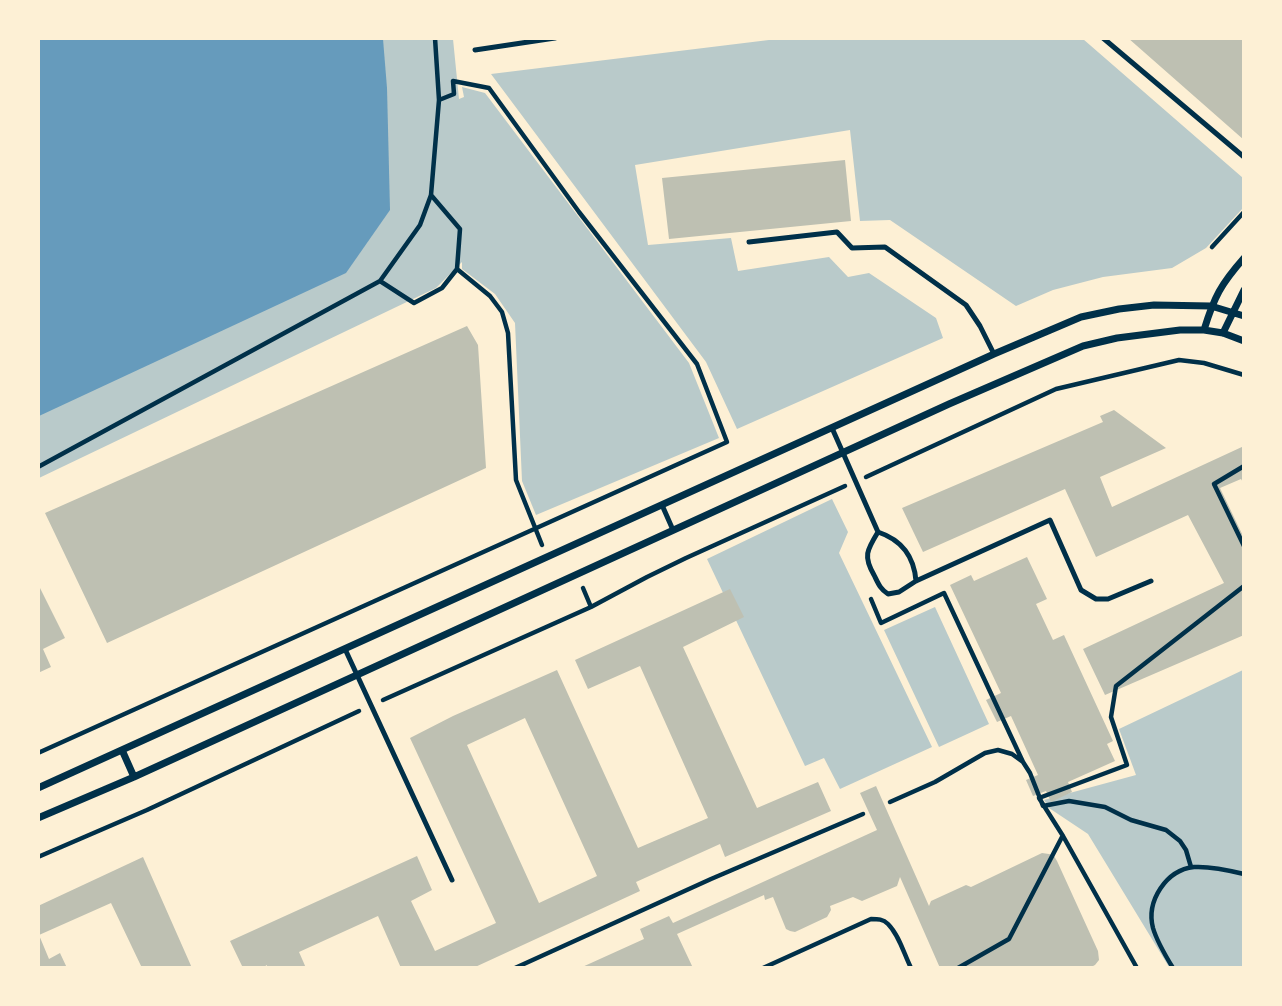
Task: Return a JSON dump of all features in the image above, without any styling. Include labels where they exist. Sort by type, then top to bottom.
[{"type":"street","points":[[1204,330],[1221,285],[1244,258]]},
{"type":"street","points":[[1223,333],[1244,290]]},
{"type":"street","points":[[38,788],[1081,317],[1154,305],[1211,306],[1244,316]]},
{"type":"street","points":[[38,818],[134,777],[1083,346],[1116,338],[1180,330],[1223,333],[1244,341]]},
{"type":"street","points":[[122,750],[134,777]]},
{"type":"lane","points":[[475,50],[555,38]]},
{"type":"lane","points":[[1103,38],[1244,157]]},
{"type":"lane","points":[[749,242],[837,232],[852,248],[885,247],[966,305],[994,354]]},
{"type":"lane","points":[[832,429],[878,532],[892,537],[906,550],[915,570],[916,581]]},
{"type":"lane","points":[[662,505],[673,530]]},
{"type":"lane","points":[[878,532],[869,547],[867,562],[882,590],[888,594],[899,592],[916,581],[1050,520],[1081,590],[1096,599],[1108,599],[1151,580]]},
{"type":"lane","points":[[345,649],[452,880]]},
{"type":"path","points":[[38,467],[380,281],[420,225],[430,195],[439,100],[435,38]]},
{"type":"path","points":[[38,753],[727,442],[697,364],[579,212],[489,88],[453,81],[454,94],[439,100]]},
{"type":"path","points":[[380,281],[414,303],[442,288],[457,269],[460,229],[430,195]]},
{"type":"path","points":[[1212,247],[1244,212]]},
{"type":"path","points":[[457,269],[489,296],[502,312],[508,333],[516,480],[547,557]]},
{"type":"path","points":[[38,857],[591,607],[676,562],[1056,389],[1179,360],[1204,363],[1244,375]]},
{"type":"path","points":[[1244,466],[1214,484],[1244,546]]},
{"type":"path","points":[[836,490],[843,495]]},
{"type":"path","points":[[1039,798],[1127,765],[1111,717],[1116,686],[1244,586]]},
{"type":"path","points":[[866,588],[881,623],[944,593],[1030,773],[1043,806],[1063,836],[1137,968]]},
{"type":"path","points":[[890,802],[935,782],[985,753],[1006,752],[1023,762]]},
{"type":"path","points":[[1043,806],[1069,801],[1105,807],[1136,822],[1166,830],[1180,841],[1191,867]]},
{"type":"path","points":[[515,968],[863,814]]},
{"type":"path","points":[[958,968],[1009,939],[1063,836]]},
{"type":"path","points":[[1173,968],[1159,945],[1153,928],[1151,910],[1155,894],[1178,873],[1191,867],[1210,867],[1242,874],[1244,867]]},
{"type":"path","points":[[763,968],[871,919],[881,919],[888,924],[911,968]]},
{"type":"shaded area","points":[[39,39],[453,39],[459,99],[464,97],[462,87],[485,93],[689,363],[719,438],[536,515],[522,481],[515,323],[495,294],[462,269],[462,262],[436,288],[39,478]]},
{"type":"shaded area","points":[[777,39],[1083,39],[1243,178],[1243,208],[1206,248],[1172,268],[1103,277],[1053,290],[1016,306],[890,220],[860,221],[850,130],[635,165],[648,245],[731,238],[738,271],[829,257],[848,277],[869,273],[936,318],[943,338],[737,429],[706,362],[491,74]]},
{"type":"shaded area","points":[[832,499],[848,532],[839,553],[932,747],[840,789],[824,758],[805,766],[707,559]]},
{"type":"shaded area","points":[[935,607],[989,724],[939,747],[884,630]]},
{"type":"shaded area","points":[[1243,670],[1243,967],[1169,967],[1088,834],[1049,808],[1044,800],[1136,775],[1119,729]]},
{"type":"water","points":[[38,39],[383,39],[390,210],[346,273],[39,416]]},
{"type":"building","points":[[1128,38],[1244,38],[1244,140]]},
{"type":"building","points":[[845,160],[851,221],[669,239],[662,178]]},
{"type":"building","points":[[467,326],[478,345],[486,468],[107,643],[45,513]]},
{"type":"building","points":[[1114,410],[1166,448],[1100,477],[1112,507],[1244,446],[1244,484],[1241,479],[1220,488],[1244,538],[1244,635],[1105,695],[1083,649],[1224,583],[1188,515],[1096,557],[1065,489],[923,552],[902,508],[1103,422],[1100,416]]},
{"type":"building","points":[[1027,557],[1047,599],[1036,604],[1053,640],[1064,635],[1113,741],[1107,744],[1115,761],[1068,782],[1072,792],[1051,802],[1046,791],[1033,796],[1026,780],[1038,775],[1011,716],[997,722],[986,700],[1001,693],[950,585],[971,575],[974,581]]},
{"type":"building","points":[[38,584],[65,638],[43,649],[51,667],[38,673]]},
{"type":"building","points":[[730,589],[744,617],[683,647],[757,808],[818,782],[831,811],[725,857],[720,844],[636,882],[640,891],[473,968],[401,968],[378,916],[299,952],[306,968],[267,968],[267,965],[262,968],[243,968],[230,941],[417,856],[432,890],[411,901],[435,951],[496,923],[410,738],[557,670],[638,848],[708,818],[640,666],[588,689],[575,660]],"holes":[[[525,718],[597,876],[539,903],[467,745]]]},
{"type":"building","points":[[876,786],[929,906],[931,901],[966,885],[971,887],[1042,853],[1049,854],[1057,861],[1098,951],[1099,960],[1089,968],[940,968],[900,877],[897,886],[862,901],[853,897],[830,906],[827,917],[795,932],[786,929],[773,897],[765,900],[764,895],[677,934],[693,968],[580,968],[644,939],[640,929],[669,916],[673,923],[877,830],[860,793]]},
{"type":"building","points":[[143,857],[192,968],[142,968],[111,903],[39,935],[49,959],[60,953],[67,968],[38,968],[38,906]]}]
